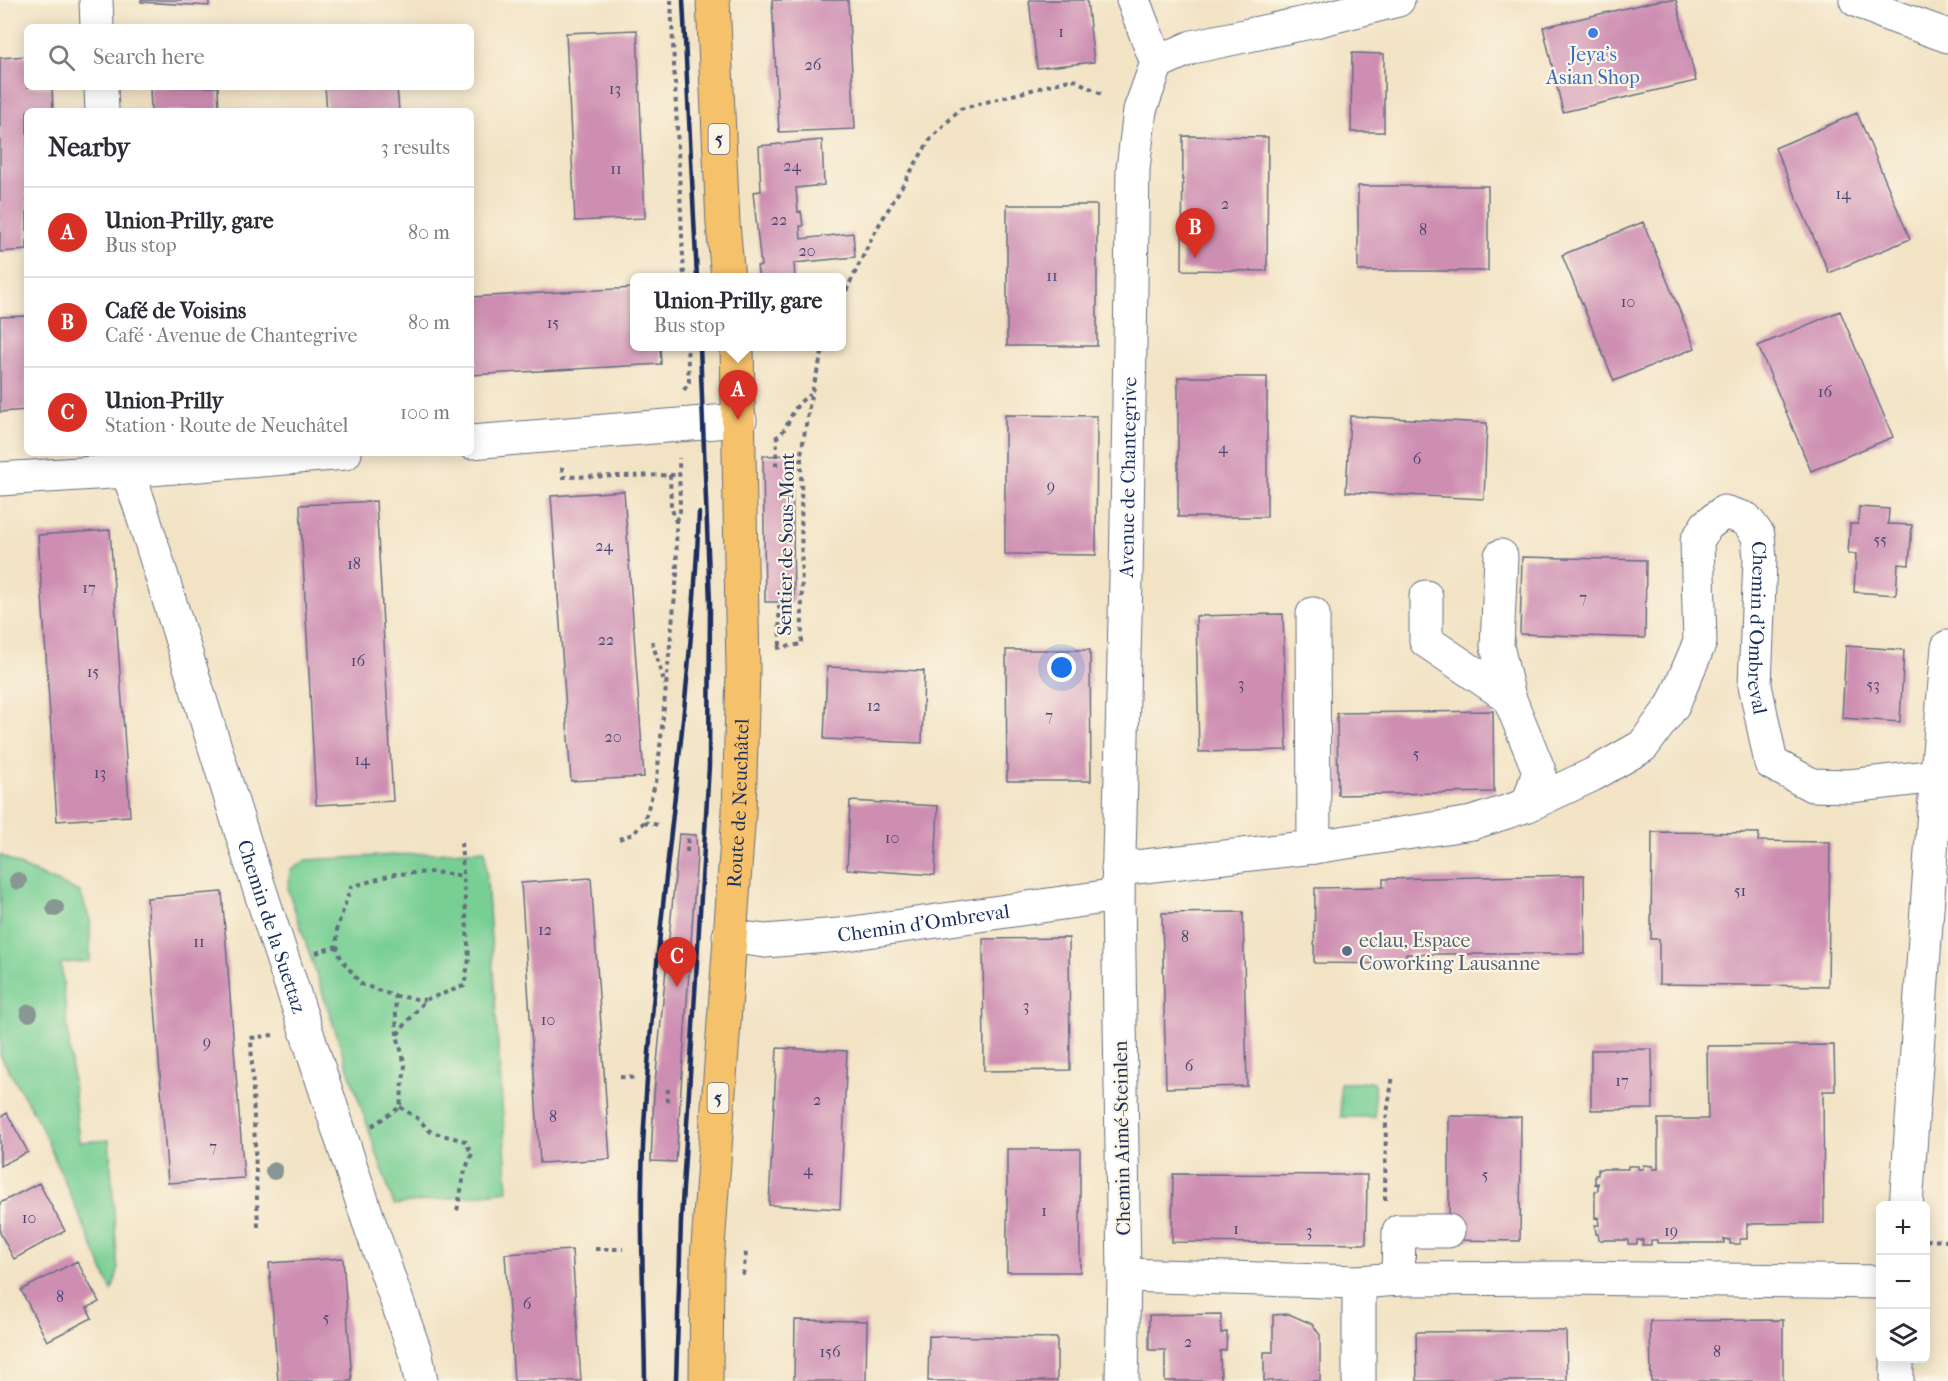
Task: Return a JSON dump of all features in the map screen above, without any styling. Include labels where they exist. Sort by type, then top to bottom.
[{"type":"main road","name":"5","points":[[713,0],[723,224],[728,273]]},
{"type":"main road","name":"Route de Neuchâtel","points":[[706,1381],[707,1260],[739,812],[743,670],[737,351]]},
{"type":"street","points":[[96,0],[97,24]]},
{"type":"street","points":[[1133,0],[1157,63],[1192,47],[1315,21],[1398,0]]},
{"type":"street","points":[[1856,0],[1948,36]]},
{"type":"street","name":"Avenue de Chantegrive","points":[[1118,882],[1133,169],[1140,110],[1157,63]]},
{"type":"street","points":[[101,90],[102,108]]},
{"type":"street","points":[[474,442],[740,420]]},
{"type":"street","points":[[0,479],[126,462],[272,456]]},
{"type":"street","name":"Chemin de la Suettaz","points":[[126,462],[251,863],[361,1200],[416,1355],[421,1381]]},
{"type":"street","name":"Chemin d'Ombreval","points":[[729,936],[765,941],[839,935],[1314,847],[1472,824],[1528,805],[1592,775],[1644,746],[1673,705],[1700,642],[1697,541],[1707,525],[1724,512],[1746,519],[1758,535],[1760,559],[1755,685],[1771,763],[1812,785],[1850,786],[1937,776]]},
{"type":"street","points":[[1501,556],[1497,646],[1509,697],[1539,771],[1528,805]]},
{"type":"street","points":[[1426,597],[1426,641],[1509,697]]},
{"type":"street","points":[[1313,614],[1314,847]]},
{"type":"street","points":[[1906,1201],[1948,647]]},
{"type":"street","name":"Chemin Aimé-Steinlen","points":[[1118,882],[1124,1275],[1122,1381]]},
{"type":"street","points":[[1398,1279],[1399,1231],[1449,1231]]},
{"type":"street","points":[[1124,1275],[1359,1282],[1398,1279],[1573,1278],[1876,1281]]},
{"type":"street","points":[[1359,1282],[1359,1381]]},
{"type":"street","points":[[1897,1381],[1898,1363]]},
{"type":"path","points":[[671,0],[684,273]]},
{"type":"path","points":[[846,291],[876,230],[929,141],[960,109],[1073,79],[1103,95]]},
{"type":"path","points":[[687,351],[689,382]]},
{"type":"path","name":"Sentier de Sous-Mont","points":[[743,670],[780,646],[802,644],[801,454],[811,395],[823,351]]},
{"type":"path","name":"Sentier de Sous-Mont","points":[[777,438],[782,433],[799,400],[811,395]]},
{"type":"path","points":[[769,438],[777,438],[776,474]]},
{"type":"path","points":[[561,466],[563,477],[673,475],[671,506],[676,522],[677,574],[657,777],[644,822],[633,834],[619,839]]},
{"type":"path","points":[[676,522],[680,511],[681,466]]},
{"type":"path","points":[[652,641],[666,689]]},
{"type":"path","points":[[644,822],[658,825]]},
{"type":"path","points":[[687,852],[688,837]]},
{"type":"path","points":[[461,842],[464,876],[469,959],[464,987],[425,1000],[395,996],[361,984],[341,959],[337,946],[337,928],[351,888],[395,874],[434,872],[464,876]]},
{"type":"path","points":[[307,957],[337,946]]},
{"type":"path","points":[[364,1131],[400,1107],[405,1065],[397,1035],[395,996]]},
{"type":"path","points":[[397,1035],[425,1000]]},
{"type":"path","points":[[258,1227],[251,1038],[277,1035]]},
{"type":"path","points":[[1385,1200],[1386,1120],[1394,1075]]},
{"type":"path","points":[[621,1077],[638,1078]]},
{"type":"path","points":[[667,1102],[668,1089]]},
{"type":"path","points":[[400,1107],[417,1118],[431,1132],[465,1141],[472,1154],[465,1170],[457,1211]]},
{"type":"path","points":[[1930,1240],[1948,1241]]},
{"type":"path","points":[[595,1249],[623,1249]]},
{"type":"path","points":[[743,1279],[746,1252]]},
{"type":"green space","points":[[485,850],[508,1191],[394,1205],[288,890],[290,871],[306,860]]},
{"type":"green space","points":[[0,855],[80,892],[90,920],[90,961],[61,963],[79,1142],[109,1140],[118,1271],[112,1291],[39,1122],[0,1055]]},
{"type":"green space","points":[[1374,1082],[1375,1117],[1341,1117],[1340,1083]]},
{"type":"building","points":[[141,0],[209,0],[209,6],[141,2]]},
{"type":"building","points":[[772,0],[848,0],[855,129],[779,132]]},
{"type":"building","points":[[1029,0],[1087,0],[1094,62],[1037,68]]},
{"type":"building","points":[[1661,0],[1676,0],[1696,81],[1563,112],[1543,27]]},
{"type":"building","points":[[637,30],[645,218],[575,221],[566,33]]},
{"type":"building","points":[[1352,53],[1384,54],[1384,132],[1351,132]]},
{"type":"building","points":[[24,56],[24,90],[52,90],[53,108],[24,108],[24,250],[0,252],[0,58]]},
{"type":"building","points":[[150,90],[218,90],[219,108],[151,108]]},
{"type":"building","points":[[325,90],[397,90],[399,108],[327,108]]},
{"type":"building","points":[[1857,113],[1910,239],[1829,273],[1775,148]]},
{"type":"building","points":[[1183,136],[1268,137],[1267,271],[1182,270]]},
{"type":"building","points":[[822,140],[824,185],[796,188],[798,212],[801,211],[803,226],[800,226],[801,239],[853,233],[855,257],[794,263],[795,273],[758,273],[757,266],[761,266],[753,192],[761,191],[759,146]]},
{"type":"building","points":[[1358,186],[1488,186],[1488,271],[1358,271]]},
{"type":"building","points":[[1007,205],[1097,205],[1097,346],[1007,346]]},
{"type":"building","points":[[1643,222],[1695,348],[1614,381],[1562,255]]},
{"type":"building","points":[[630,288],[630,351],[660,351],[661,364],[474,375],[474,297]]},
{"type":"building","points":[[1840,311],[1893,437],[1811,471],[1758,346]]},
{"type":"building","points":[[24,316],[24,410],[0,412],[0,317]]},
{"type":"building","points":[[1178,377],[1267,377],[1267,517],[1178,517]]},
{"type":"building","points":[[1005,415],[1097,416],[1096,555],[1005,554]]},
{"type":"building","points":[[1350,416],[1487,423],[1484,499],[1346,492]]},
{"type":"building","points":[[792,455],[794,602],[765,602],[763,456]]},
{"type":"building","points":[[624,491],[644,777],[571,781],[551,496]]},
{"type":"building","points":[[376,501],[393,801],[316,805],[300,505]]},
{"type":"building","points":[[1859,507],[1889,509],[1888,524],[1912,525],[1909,565],[1898,564],[1896,595],[1854,592],[1856,554],[1848,554],[1850,524],[1858,524]]},
{"type":"building","points":[[110,530],[130,816],[57,821],[38,535]]},
{"type":"building","points":[[1522,557],[1646,560],[1645,638],[1520,634]]},
{"type":"building","points":[[1283,614],[1287,750],[1199,752],[1196,616]]},
{"type":"building","points":[[1846,646],[1904,650],[1900,722],[1842,718]]},
{"type":"building","points":[[1006,650],[1090,650],[1091,781],[1007,781]]},
{"type":"building","points":[[827,667],[924,671],[922,743],[824,739]]},
{"type":"building","points":[[1493,711],[1494,792],[1338,795],[1337,713]]},
{"type":"building","points":[[850,801],[938,806],[935,875],[847,869]]},
{"type":"building","points":[[1652,832],[1759,833],[1758,841],[1830,842],[1828,986],[1659,984],[1659,939],[1651,939]]},
{"type":"building","points":[[679,834],[696,835],[697,854],[676,1162],[651,1161],[654,1094]]},
{"type":"building","points":[[1584,875],[1585,954],[1406,954],[1406,964],[1314,963],[1315,888],[1383,887],[1383,879]]},
{"type":"building","points":[[591,878],[610,1159],[540,1163],[521,883]]},
{"type":"building","points":[[222,892],[244,1178],[168,1183],[147,898]]},
{"type":"building","points":[[1243,912],[1247,1086],[1166,1088],[1162,913]]},
{"type":"building","points":[[1069,938],[1070,1070],[984,1071],[983,939]]},
{"type":"building","points":[[1834,1045],[1835,1091],[1823,1091],[1824,1223],[1747,1224],[1747,1239],[1740,1239],[1740,1244],[1730,1244],[1730,1240],[1724,1239],[1724,1243],[1657,1243],[1657,1240],[1651,1240],[1651,1245],[1642,1245],[1643,1240],[1637,1240],[1637,1244],[1628,1244],[1628,1240],[1599,1240],[1595,1225],[1599,1225],[1598,1217],[1595,1218],[1595,1191],[1598,1190],[1598,1183],[1595,1184],[1595,1175],[1598,1175],[1598,1169],[1628,1169],[1628,1166],[1638,1166],[1638,1169],[1643,1169],[1643,1165],[1658,1169],[1658,1119],[1708,1119],[1707,1046]]},
{"type":"building","points":[[777,1048],[847,1051],[840,1209],[769,1205]]},
{"type":"building","points":[[1652,1049],[1653,1109],[1591,1110],[1591,1050]]},
{"type":"building","points":[[7,1113],[28,1152],[0,1166],[0,1117]]},
{"type":"building","points":[[1449,1116],[1521,1117],[1520,1241],[1449,1240]]},
{"type":"building","points":[[1007,1149],[1080,1149],[1080,1272],[1007,1272]]},
{"type":"building","points":[[1173,1174],[1367,1175],[1366,1244],[1172,1242]]},
{"type":"building","points":[[39,1183],[65,1231],[14,1259],[0,1233],[0,1203]]},
{"type":"building","points":[[572,1250],[581,1381],[514,1381],[505,1254]]},
{"type":"building","points":[[343,1258],[352,1381],[278,1381],[269,1263]]},
{"type":"building","points":[[77,1261],[99,1302],[87,1308],[92,1318],[47,1341],[21,1290]]},
{"type":"building","points":[[1221,1314],[1221,1333],[1227,1332],[1226,1350],[1220,1351],[1221,1381],[1165,1381],[1165,1350],[1149,1350],[1149,1315]]},
{"type":"building","points":[[1289,1314],[1312,1324],[1320,1335],[1320,1381],[1264,1381],[1264,1352],[1273,1352],[1273,1315]]},
{"type":"building","points":[[795,1320],[867,1321],[866,1381],[794,1381]]},
{"type":"building","points":[[1783,1320],[1783,1381],[1651,1381],[1650,1321]]},
{"type":"building","points":[[1566,1331],[1567,1381],[1417,1381],[1416,1332]]},
{"type":"building","points":[[929,1336],[1057,1338],[1057,1381],[928,1381]]},
{"type":"railway","points":[[683,0],[697,273]]},
{"type":"railway","points":[[676,1381],[681,1221],[709,766],[710,603],[700,351]]},
{"type":"railway","points":[[645,1381],[642,1222],[644,1127],[656,974],[695,590],[699,513]]},
{"type":"place","name":"Jeya's Asian Shop","points":[[1593,33]]},
{"type":"place","name":"Café de Voisins","points":[[1195,258]]},
{"type":"place","name":"Union-Prilly, gare","points":[[738,420]]},
{"type":"place","name":"eclau, Espace Coworking Lausanne","points":[[1347,951]]},
{"type":"place","name":"Union-Prilly","points":[[677,987]]}]
